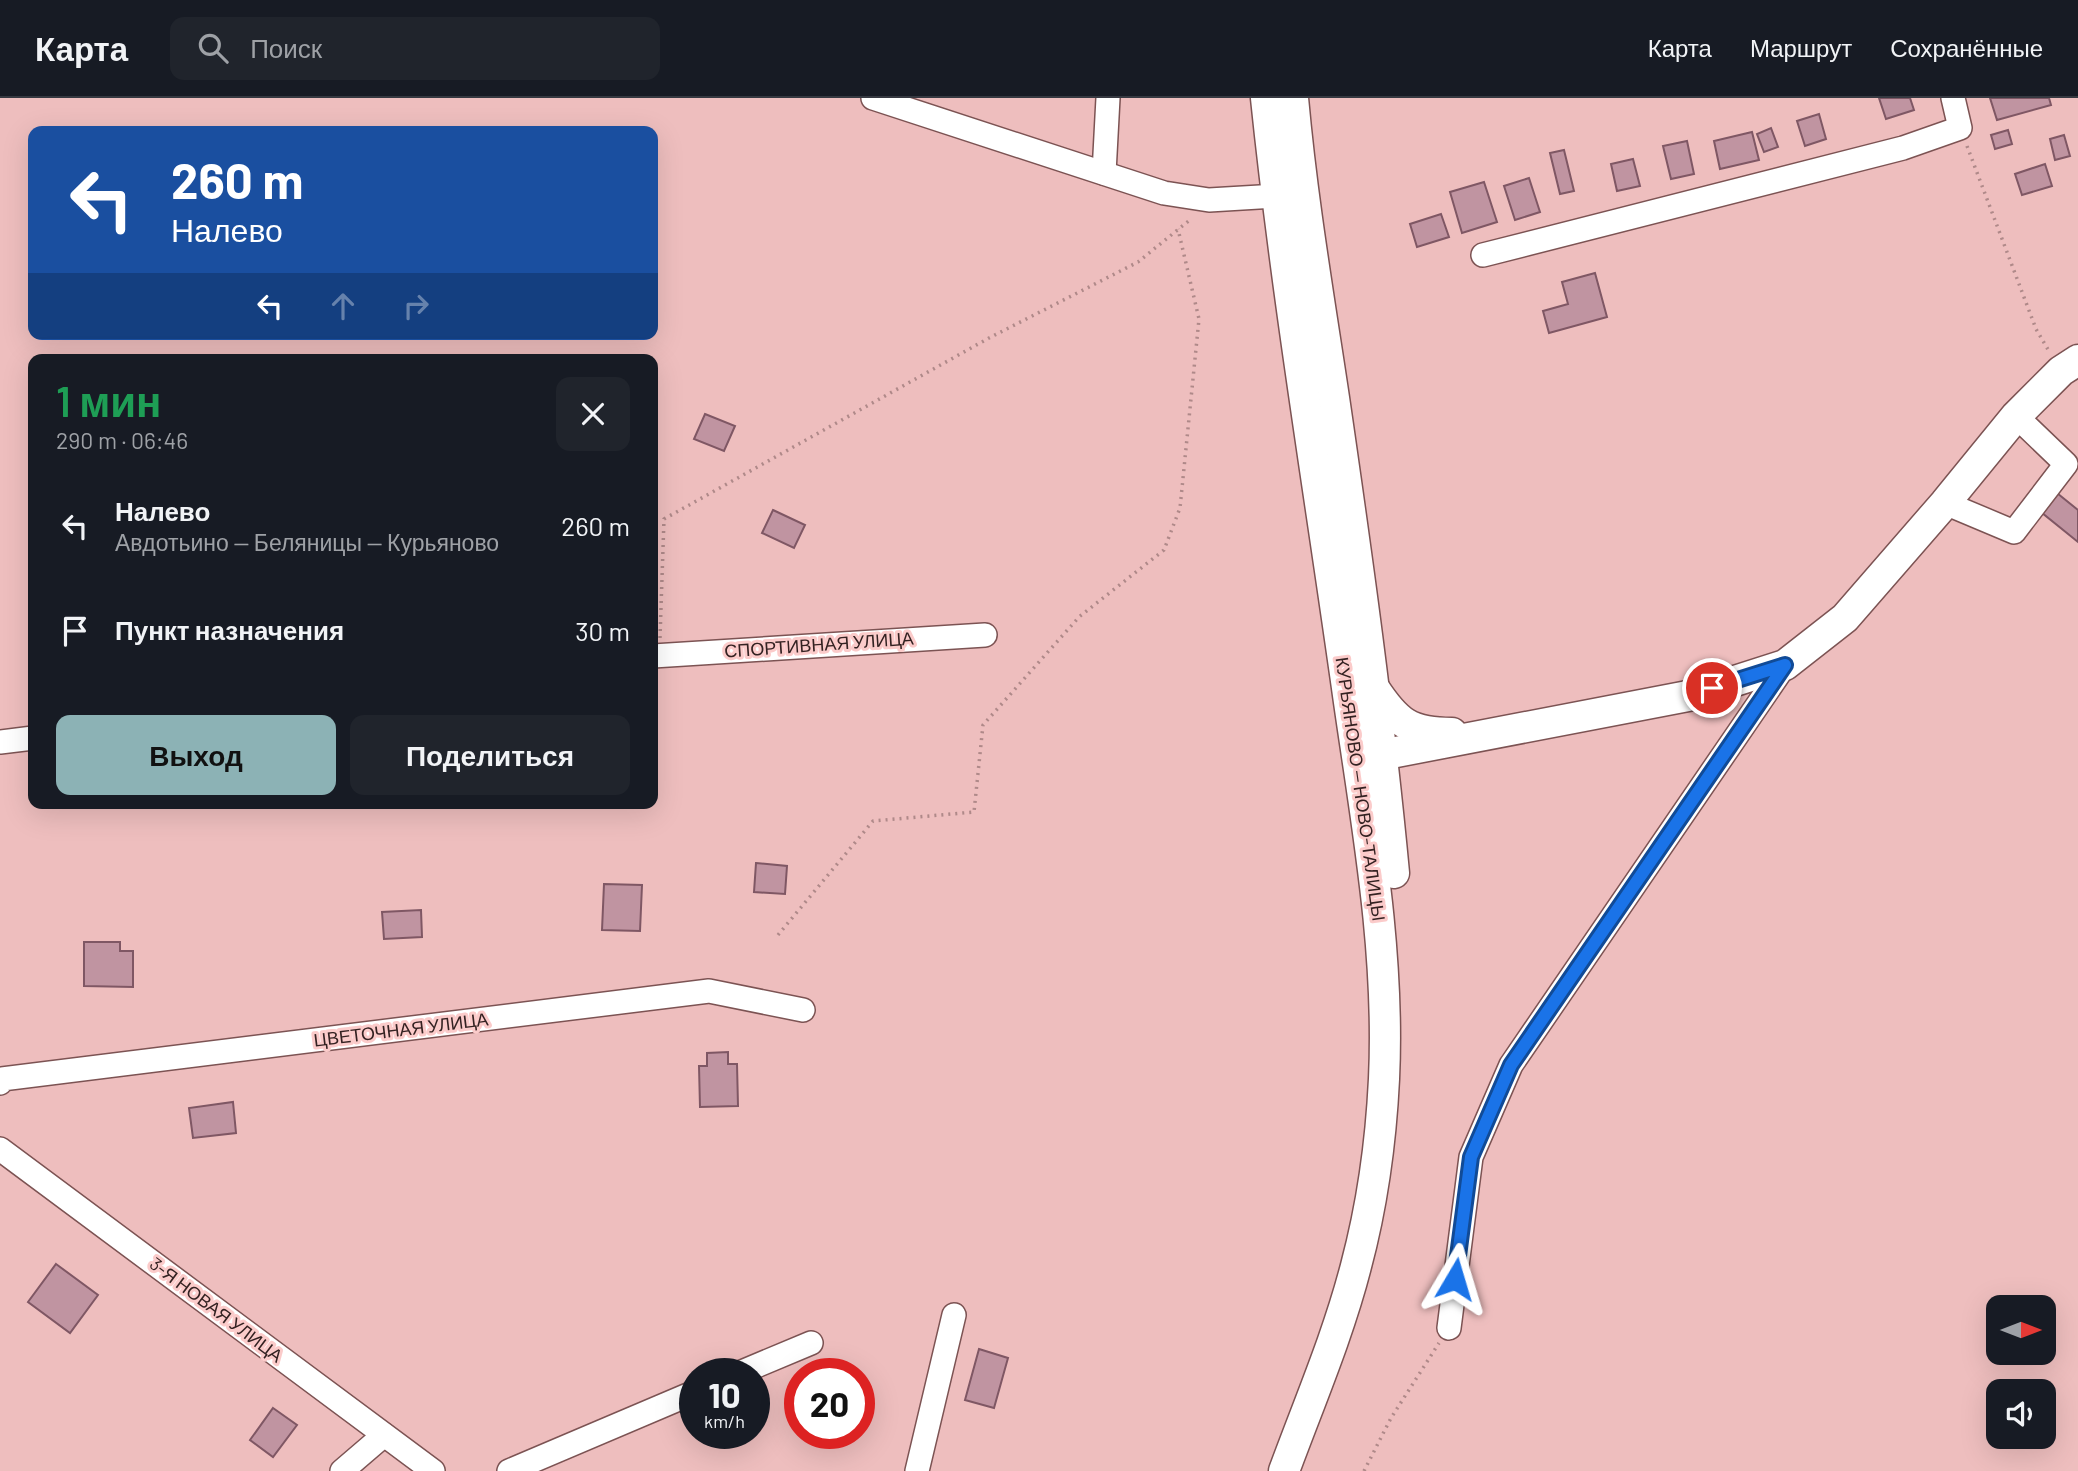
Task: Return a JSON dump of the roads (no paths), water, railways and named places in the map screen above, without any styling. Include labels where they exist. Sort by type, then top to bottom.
[{"type":"main road","name":"КУРЬЯНОВО — НОВО-ТАЛИЦЫ","points":[[1266,98],[1276,196],[1370,757],[1393,868],[1404,1013],[1403,1080],[1387,1223],[1362,1316],[1305,1471]]},
{"type":"main road","name":"КУРЬЯНОВО — НОВО-ТАЛИЦЫ","points":[[1284,1471],[1344,1309],[1367,1220],[1384,1080],[1384,1014],[1374,871],[1370,757],[1374,688],[1293,98]]},
{"type":"main road","points":[[1370,757],[1688,696],[1785,665],[1845,618],[2016,416],[2072,359]]},
{"type":"main road","points":[[1374,688],[1390,712],[1415,728],[1435,733],[1498,732]]},
{"type":"main road","points":[[1393,868],[1397,796],[1406,771],[1432,753],[1498,732]]},
{"type":"street","points":[[873,98],[1164,193],[1209,200],[1276,196]]},
{"type":"street","points":[[1104,173],[1108,98]]},
{"type":"street","points":[[1483,255],[1903,148],[1960,128],[1953,98]]},
{"type":"street","points":[[1945,503],[2014,532],[2066,464],[2016,416]]},
{"type":"street","name":"СПОРТИВНАЯ УЛИЦА","points":[[658,656],[985,635]]},
{"type":"street","points":[[1448,1328],[1471,1157],[1511,1065],[1785,665]]},
{"type":"street","points":[[0,741],[28,738]]},
{"type":"street","name":"ЦВЕТОЧНАЯ УЛИЦА","points":[[0,1083],[2,1079],[709,991],[803,1010]]},
{"type":"street","name":"3-Я НОВАЯ УЛИЦА","points":[[0,1149],[433,1471]]},
{"type":"street","points":[[917,1471],[954,1315]]},
{"type":"street","points":[[770,1360],[811,1343]]},
{"type":"street","points":[[509,1471],[679,1399]]},
{"type":"street","points":[[342,1471],[384,1436]]}]
